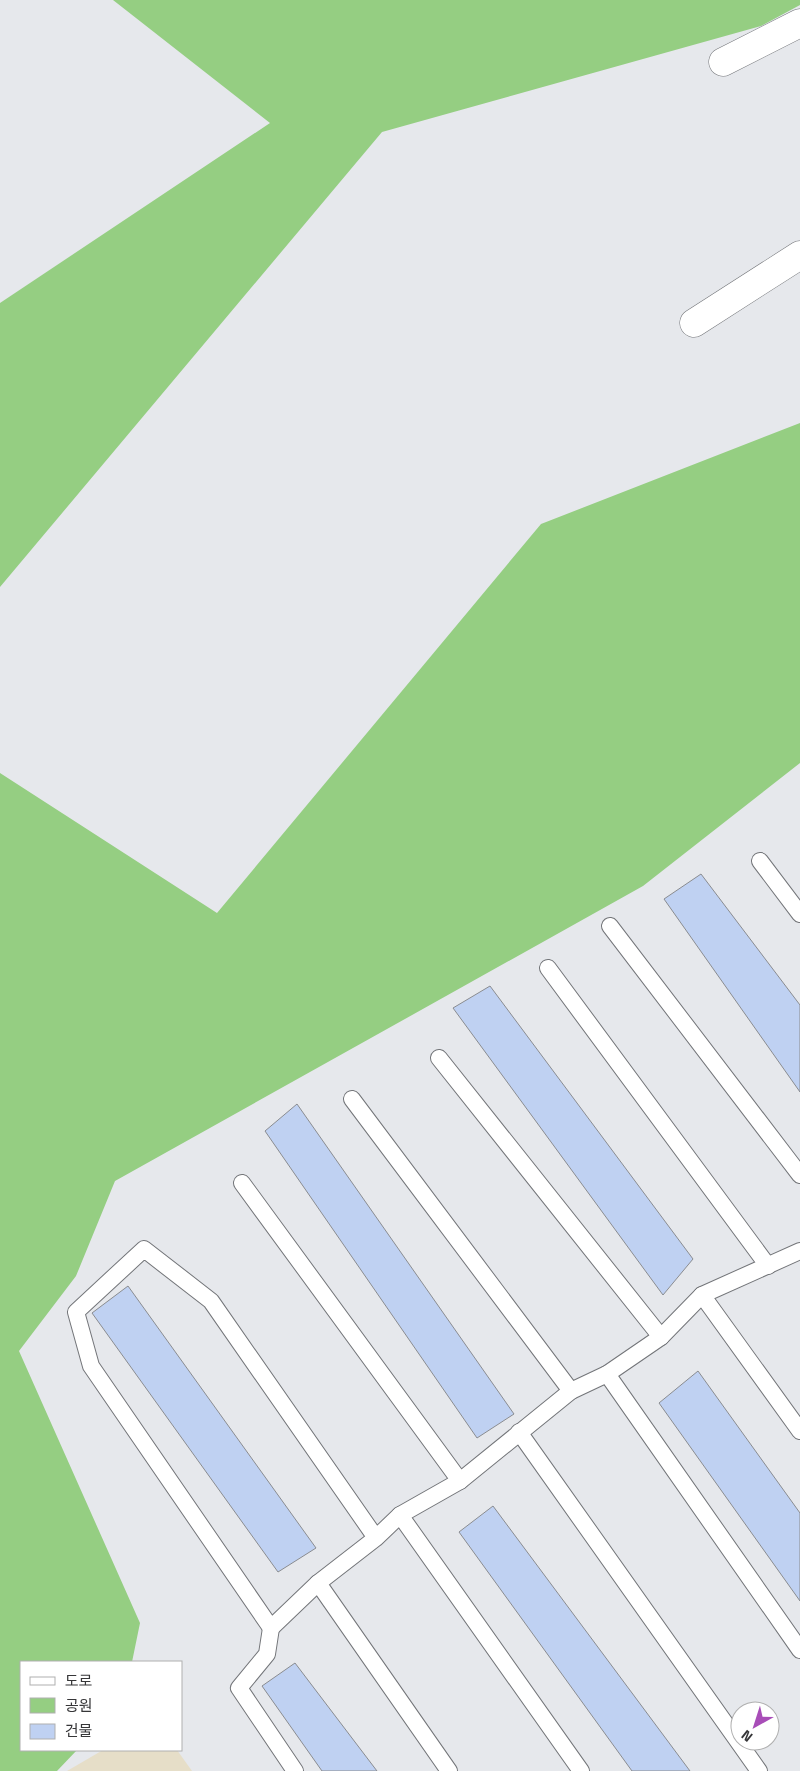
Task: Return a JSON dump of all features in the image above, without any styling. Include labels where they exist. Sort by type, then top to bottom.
[{"type":"street","points":[[723,62],[800,23]]},
{"type":"street","points":[[694,323],[800,255]]},
{"type":"lane","points":[[760,861],[800,914]]},
{"type":"lane","points":[[610,926],[800,1175]]},
{"type":"lane","points":[[548,968],[768,1266]]},
{"type":"lane","points":[[439,1058],[660,1337]]},
{"type":"lane","points":[[352,1099],[571,1391]]},
{"type":"lane","points":[[242,1184],[460,1481]]},
{"type":"lane","points":[[271,1628],[91,1366],[76,1312],[144,1249],[211,1300],[376,1538]]},
{"type":"lane","points":[[295,1771],[239,1688],[266,1654],[271,1628],[318,1583],[376,1538],[400,1515],[460,1481],[571,1391],[607,1374],[660,1337],[702,1294],[768,1266],[797,1257]]},
{"type":"lane","points":[[702,1294],[800,1431]]},
{"type":"lane","points":[[607,1374],[800,1650]]},
{"type":"lane","points":[[519,1432],[759,1771]]},
{"type":"lane","points":[[400,1515],[581,1771]]},
{"type":"lane","points":[[318,1583],[449,1771]]},
{"type":"shaded area","points":[[101,1751],[178,1751],[192,1771],[67,1771]]},
{"type":"green space","points":[[113,0],[800,0],[800,5],[761,26],[382,132],[0,587],[0,303],[270,123]]},
{"type":"green space","points":[[800,423],[800,763],[643,886],[115,1181],[76,1276],[19,1351],[140,1623],[132,1661],[20,1661],[20,1751],[76,1751],[57,1771],[0,1771],[0,773],[217,913],[541,524]]},
{"type":"building","points":[[701,874],[800,1005],[800,1092],[664,899]]},
{"type":"building","points":[[490,986],[693,1259],[663,1295],[453,1008]]},
{"type":"building","points":[[297,1104],[514,1414],[477,1438],[265,1131]]},
{"type":"building","points":[[128,1286],[316,1548],[278,1572],[92,1313]]},
{"type":"building","points":[[698,1371],[800,1513],[800,1601],[659,1403]]},
{"type":"building","points":[[493,1506],[690,1771],[632,1771],[459,1532]]},
{"type":"building","points":[[295,1663],[377,1771],[322,1771],[262,1686]]}]
